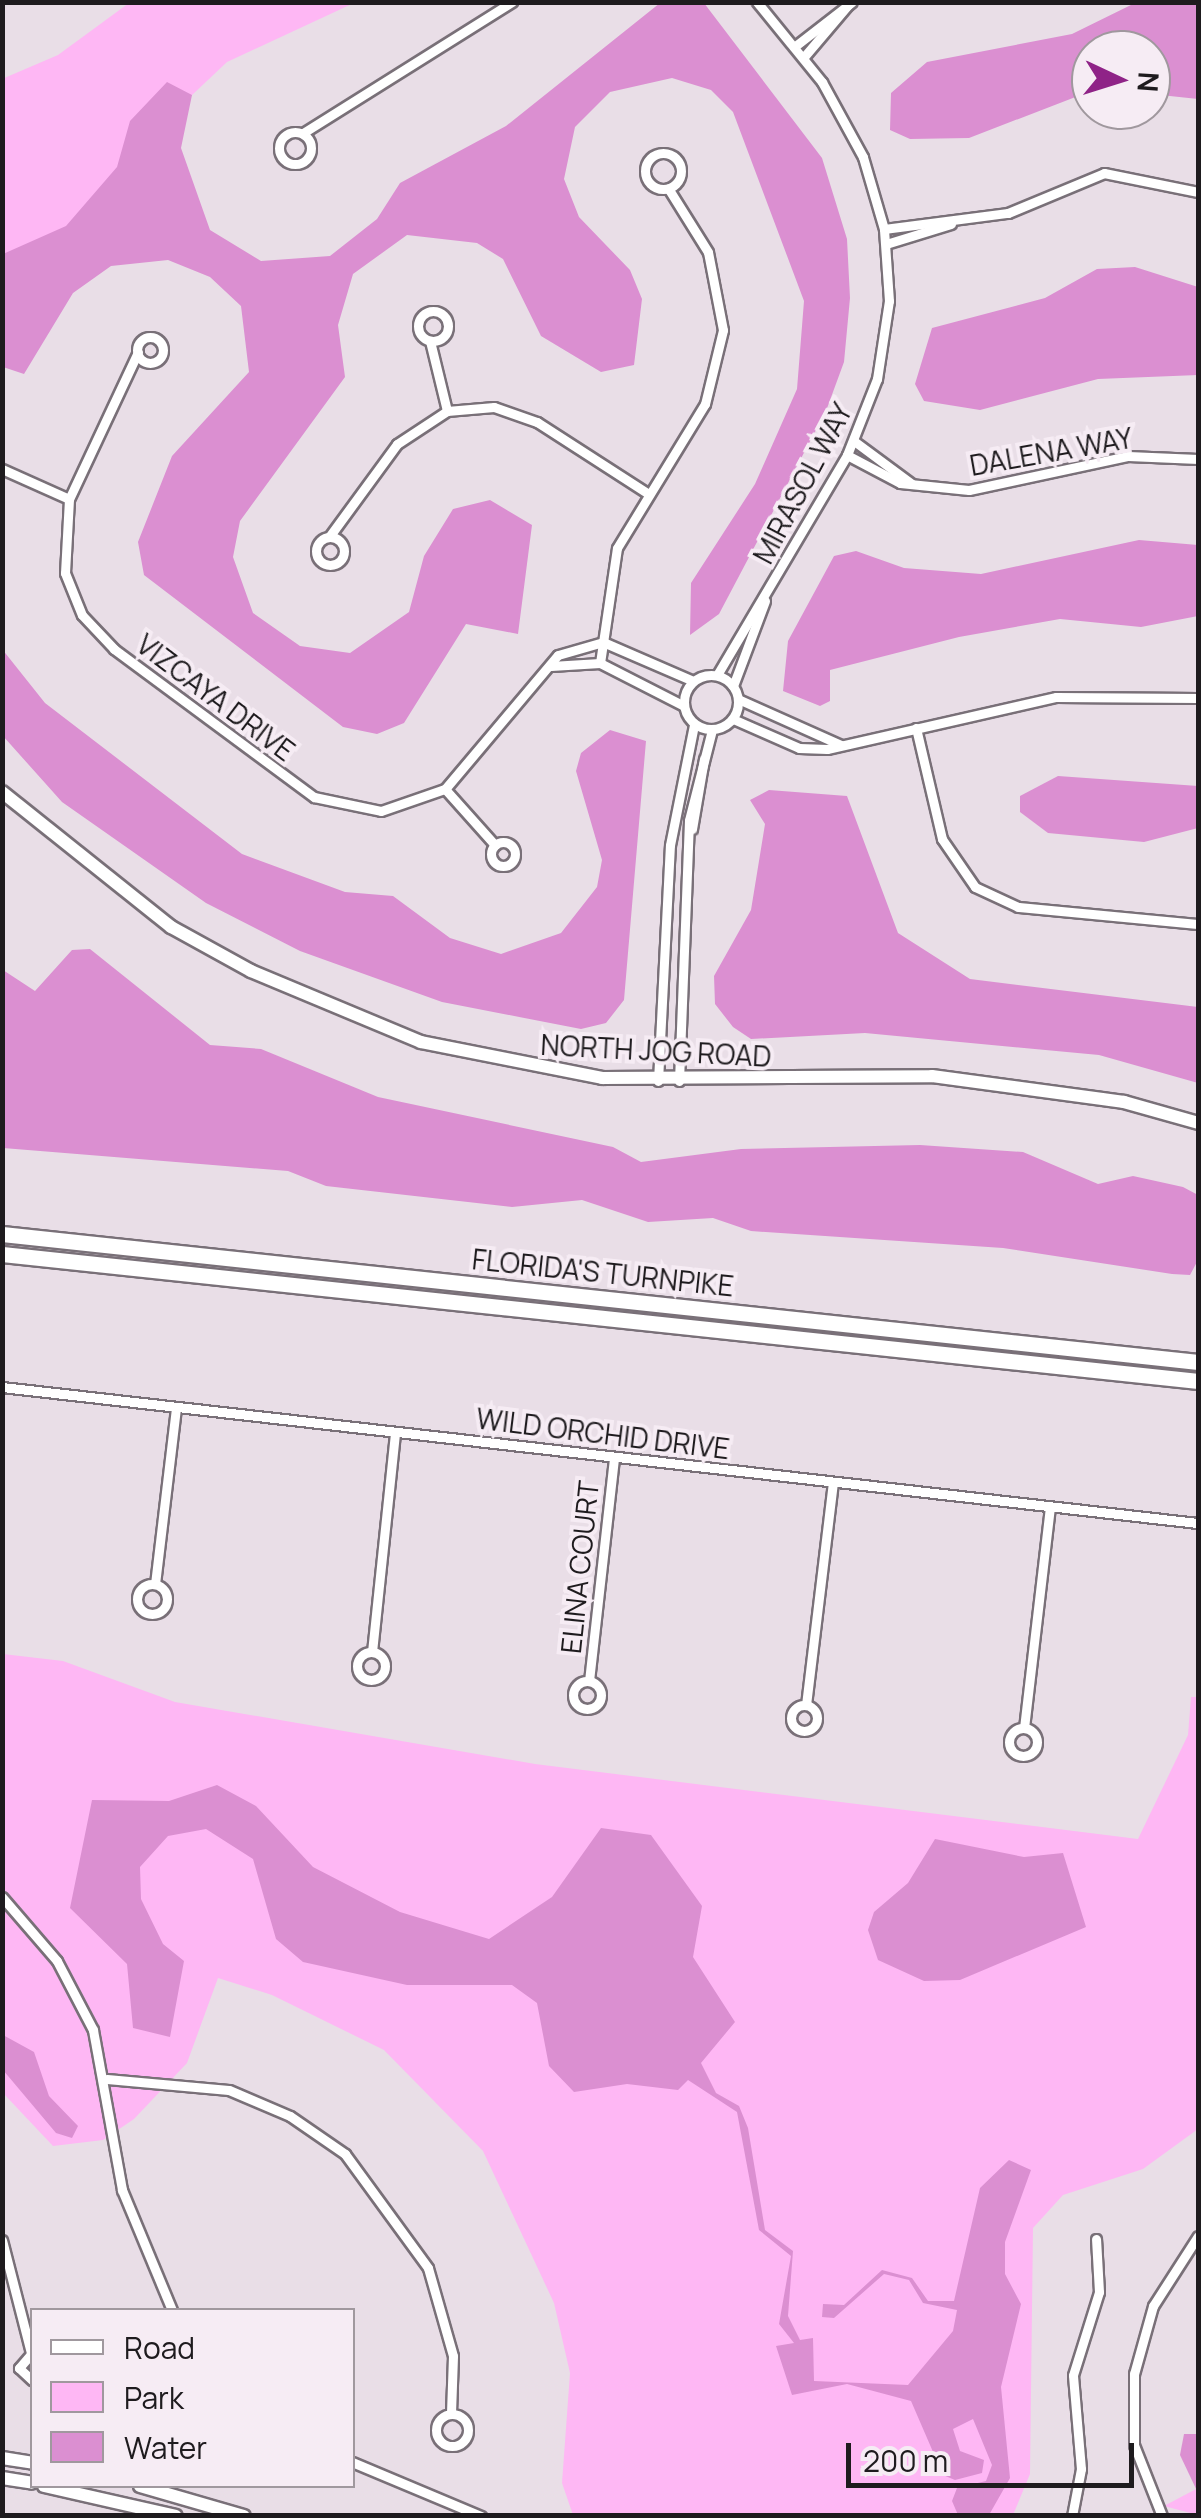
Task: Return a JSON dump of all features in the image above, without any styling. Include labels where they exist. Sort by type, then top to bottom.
[{"type":"highway","name":"FLORIDA'S TURNPIKE","points":[[2,1231],[1198,1362]]},
{"type":"highway","name":"FLORIDA'S TURNPIKE","points":[[2,1254],[1198,1381]]},
{"type":"street","points":[[303,133],[512,2]]},
{"type":"street","name":"MIRASOL WAY","points":[[717,675],[765,601],[847,455],[882,355],[884,229],[850,129],[803,58],[757,2]]},
{"type":"street","points":[[794,47],[850,4]]},
{"type":"street","points":[[803,58],[850,4]]},
{"type":"street","points":[[600,664],[617,548],[646,493],[704,404],[724,330],[708,252],[668,188],[645,174],[657,154],[679,165],[668,188]]},
{"type":"street","points":[[884,229],[1008,212],[1104,173],[1198,192]]},
{"type":"street","points":[[886,244],[954,222]]},
{"type":"street","points":[[430,341],[447,412]]},
{"type":"street","name":"VIZCAYA DRIVE","points":[[138,352],[69,499],[65,573],[82,615],[114,649],[314,798],[381,811],[445,789]]},
{"type":"street","points":[[329,537],[397,444],[447,412],[494,407],[536,422],[646,493]]},
{"type":"street","points":[[854,441],[912,484]]},
{"type":"street","name":"DALENA WAY","points":[[847,455],[912,484],[970,490],[1128,456],[1198,459]]},
{"type":"street","points":[[2,469],[69,499]]},
{"type":"street","name":"MIRASOL WAY","points":[[733,686],[765,601]]},
{"type":"street","points":[[495,845],[445,789],[550,666],[603,642],[693,681],[717,675],[733,686],[738,699],[733,719],[712,730],[704,750],[692,829],[679,1081]]},
{"type":"street","points":[[550,666],[600,664],[684,706],[694,724],[670,844],[658,1080]]},
{"type":"street","points":[[684,706],[693,681]]},
{"type":"street","points":[[733,719],[799,748],[842,746],[1056,697],[1198,698]]},
{"type":"street","points":[[738,699],[842,746]]},
{"type":"street","points":[[694,724],[712,730]]},
{"type":"street","points":[[916,728],[946,852],[975,888],[1018,907],[1198,924]]},
{"type":"street","name":"NORTH JOG ROAD","points":[[2,792],[172,927],[335,1010],[529,1070],[679,1081],[932,1076],[1124,1102],[1198,1123]]},
{"type":"street","name":"WILD ORCHID DRIVE","points":[[2,1387],[1198,1523]]},
{"type":"street","points":[[155,1584],[176,1407]]},
{"type":"street","points":[[372,1652],[396,1432]]},
{"type":"street","name":"ELINA COURT","points":[[588,1681],[614,1457]]},
{"type":"street","points":[[806,1705],[833,1483]]},
{"type":"street","points":[[1024,1728],[1050,1508]]},
{"type":"street","points":[[2,1897],[57,1960],[107,2079],[126,2204],[171,2308]]},
{"type":"street","points":[[107,2079],[228,2090],[290,2116],[346,2154],[428,2268],[453,2356],[451,2414]]},
{"type":"street","points":[[1156,2514],[1134,2445],[1134,2374],[1154,2306],[1198,2236]]},
{"type":"street","points":[[1072,2516],[1081,2469],[1073,2375],[1100,2292],[1096,2239]]},
{"type":"street","points":[[2,2240],[30,2345]]},
{"type":"street","points":[[30,2355],[19,2368],[30,2378]]},
{"type":"street","points":[[2,2458],[29,2462],[28,2482],[2,2478]]},
{"type":"street","points":[[355,2463],[481,2516]]},
{"type":"street","points":[[53,2488],[176,2516]]},
{"type":"street","points":[[147,2488],[244,2516]]},
{"type":"green space","points":[[129,3],[354,3],[227,62],[173,113],[126,191],[3,270],[2,79],[58,55]]},
{"type":"green space","points":[[3,1654],[63,1661],[175,1702],[535,1764],[1138,1839],[1188,1735],[1191,1697],[1198,1697],[1198,2129],[1143,2169],[1063,2195],[1033,2228],[1030,2474],[1013,2515],[573,2515],[562,2483],[570,2373],[554,2303],[483,2151],[384,2050],[272,1995],[218,1978],[187,2063],[134,2119],[103,2140],[53,2146],[3,2093]]},
{"type":"green space","points":[[1198,2488],[1198,2515],[1164,2506]]},
{"type":"water","points":[[660,3],[704,3],[822,158],[847,239],[850,298],[844,362],[826,411],[719,614],[690,635],[691,583],[755,484],[797,389],[804,301],[733,112],[711,90],[672,78],[610,92],[575,127],[564,179],[579,217],[630,270],[642,299],[634,365],[601,372],[541,336],[503,259],[477,243],[407,235],[353,274],[338,325],[345,377],[240,521],[233,557],[253,613],[300,646],[350,653],[409,612],[424,556],[453,509],[490,500],[532,525],[518,634],[466,624],[404,723],[377,734],[343,727],[144,575],[138,542],[172,456],[249,372],[241,306],[210,277],[168,260],[111,266],[73,293],[24,374],[3,367],[3,254],[66,226],[117,167],[130,121],[167,82],[192,95],[181,148],[210,230],[261,261],[330,256],[377,219],[400,183],[506,126]]},
{"type":"water","points":[[1135,3],[1198,3],[1198,99],[1171,96],[1171,30],[1080,30]]},
{"type":"water","points":[[1071,34],[1071,99],[969,138],[910,139],[890,130],[891,93],[927,62]]},
{"type":"water","points":[[1135,267],[1198,287],[1198,375],[1098,379],[980,410],[924,401],[915,384],[932,328],[1045,298],[1097,269]]},
{"type":"water","points":[[1139,540],[1198,545],[1198,616],[1141,627],[1060,619],[959,637],[830,670],[830,701],[820,706],[783,691],[788,641],[834,556],[856,551],[904,568],[981,574]]},
{"type":"water","points":[[2,649],[45,703],[242,854],[345,892],[393,896],[450,938],[501,954],[561,933],[597,887],[602,860],[576,771],[581,753],[610,730],[646,741],[624,1000],[606,1023],[581,1029],[442,1002],[300,951],[206,903],[62,802],[3,736]]},
{"type":"water","points":[[1058,776],[1198,786],[1198,828],[1144,842],[1048,833],[1020,812],[1020,796]]},
{"type":"water","points":[[769,790],[847,796],[898,933],[970,979],[1198,1007],[1198,1083],[1099,1055],[865,1033],[751,1039],[733,1027],[715,1004],[714,976],[751,910],[765,824],[750,800]]},
{"type":"water","points":[[90,949],[210,1045],[261,1049],[378,1097],[613,1147],[641,1162],[741,1149],[920,1145],[1023,1152],[1098,1184],[1133,1176],[1183,1187],[1198,1195],[1198,1260],[1190,1275],[1172,1274],[1003,1248],[751,1231],[713,1218],[648,1222],[582,1200],[512,1207],[326,1186],[288,1171],[3,1148],[3,970],[35,991],[72,950]]},
{"type":"water","points":[[217,1785],[256,1806],[313,1867],[400,1912],[489,1939],[552,1897],[601,1828],[651,1835],[702,1906],[693,1957],[735,2022],[701,2063],[716,2093],[739,2106],[748,2128],[765,2230],[793,2251],[788,2316],[800,2340],[813,2338],[814,2381],[908,2385],[953,2331],[957,2310],[923,2303],[909,2280],[884,2274],[834,2318],[822,2317],[823,2304],[844,2305],[882,2270],[912,2278],[928,2301],[954,2301],[980,2188],[1009,2160],[1031,2170],[1005,2242],[1005,2274],[1021,2304],[1001,2387],[1010,2478],[989,2515],[958,2515],[952,2501],[957,2488],[986,2481],[992,2465],[973,2419],[953,2429],[960,2451],[984,2460],[982,2473],[955,2480],[943,2475],[911,2401],[847,2384],[792,2395],[776,2346],[794,2343],[779,2324],[791,2256],[759,2230],[737,2112],[688,2080],[678,2090],[627,2084],[574,2092],[549,2066],[537,2003],[512,1985],[407,1985],[303,1962],[276,1939],[253,1859],[206,1829],[168,1836],[140,1867],[141,1899],[163,1944],[184,1961],[170,2037],[133,2028],[127,1964],[70,1908],[92,1800],[169,1801]]},
{"type":"water","points":[[935,1839],[1024,1857],[1063,1853],[1086,1927],[960,1980],[924,1981],[878,1960],[868,1930],[874,1912],[908,1883]]},
{"type":"water","points":[[3,2035],[34,2052],[49,2096],[78,2126],[72,2138],[56,2133],[3,2070]]},
{"type":"water","points":[[1184,2434],[1198,2434],[1198,2493],[1180,2455]]}]
